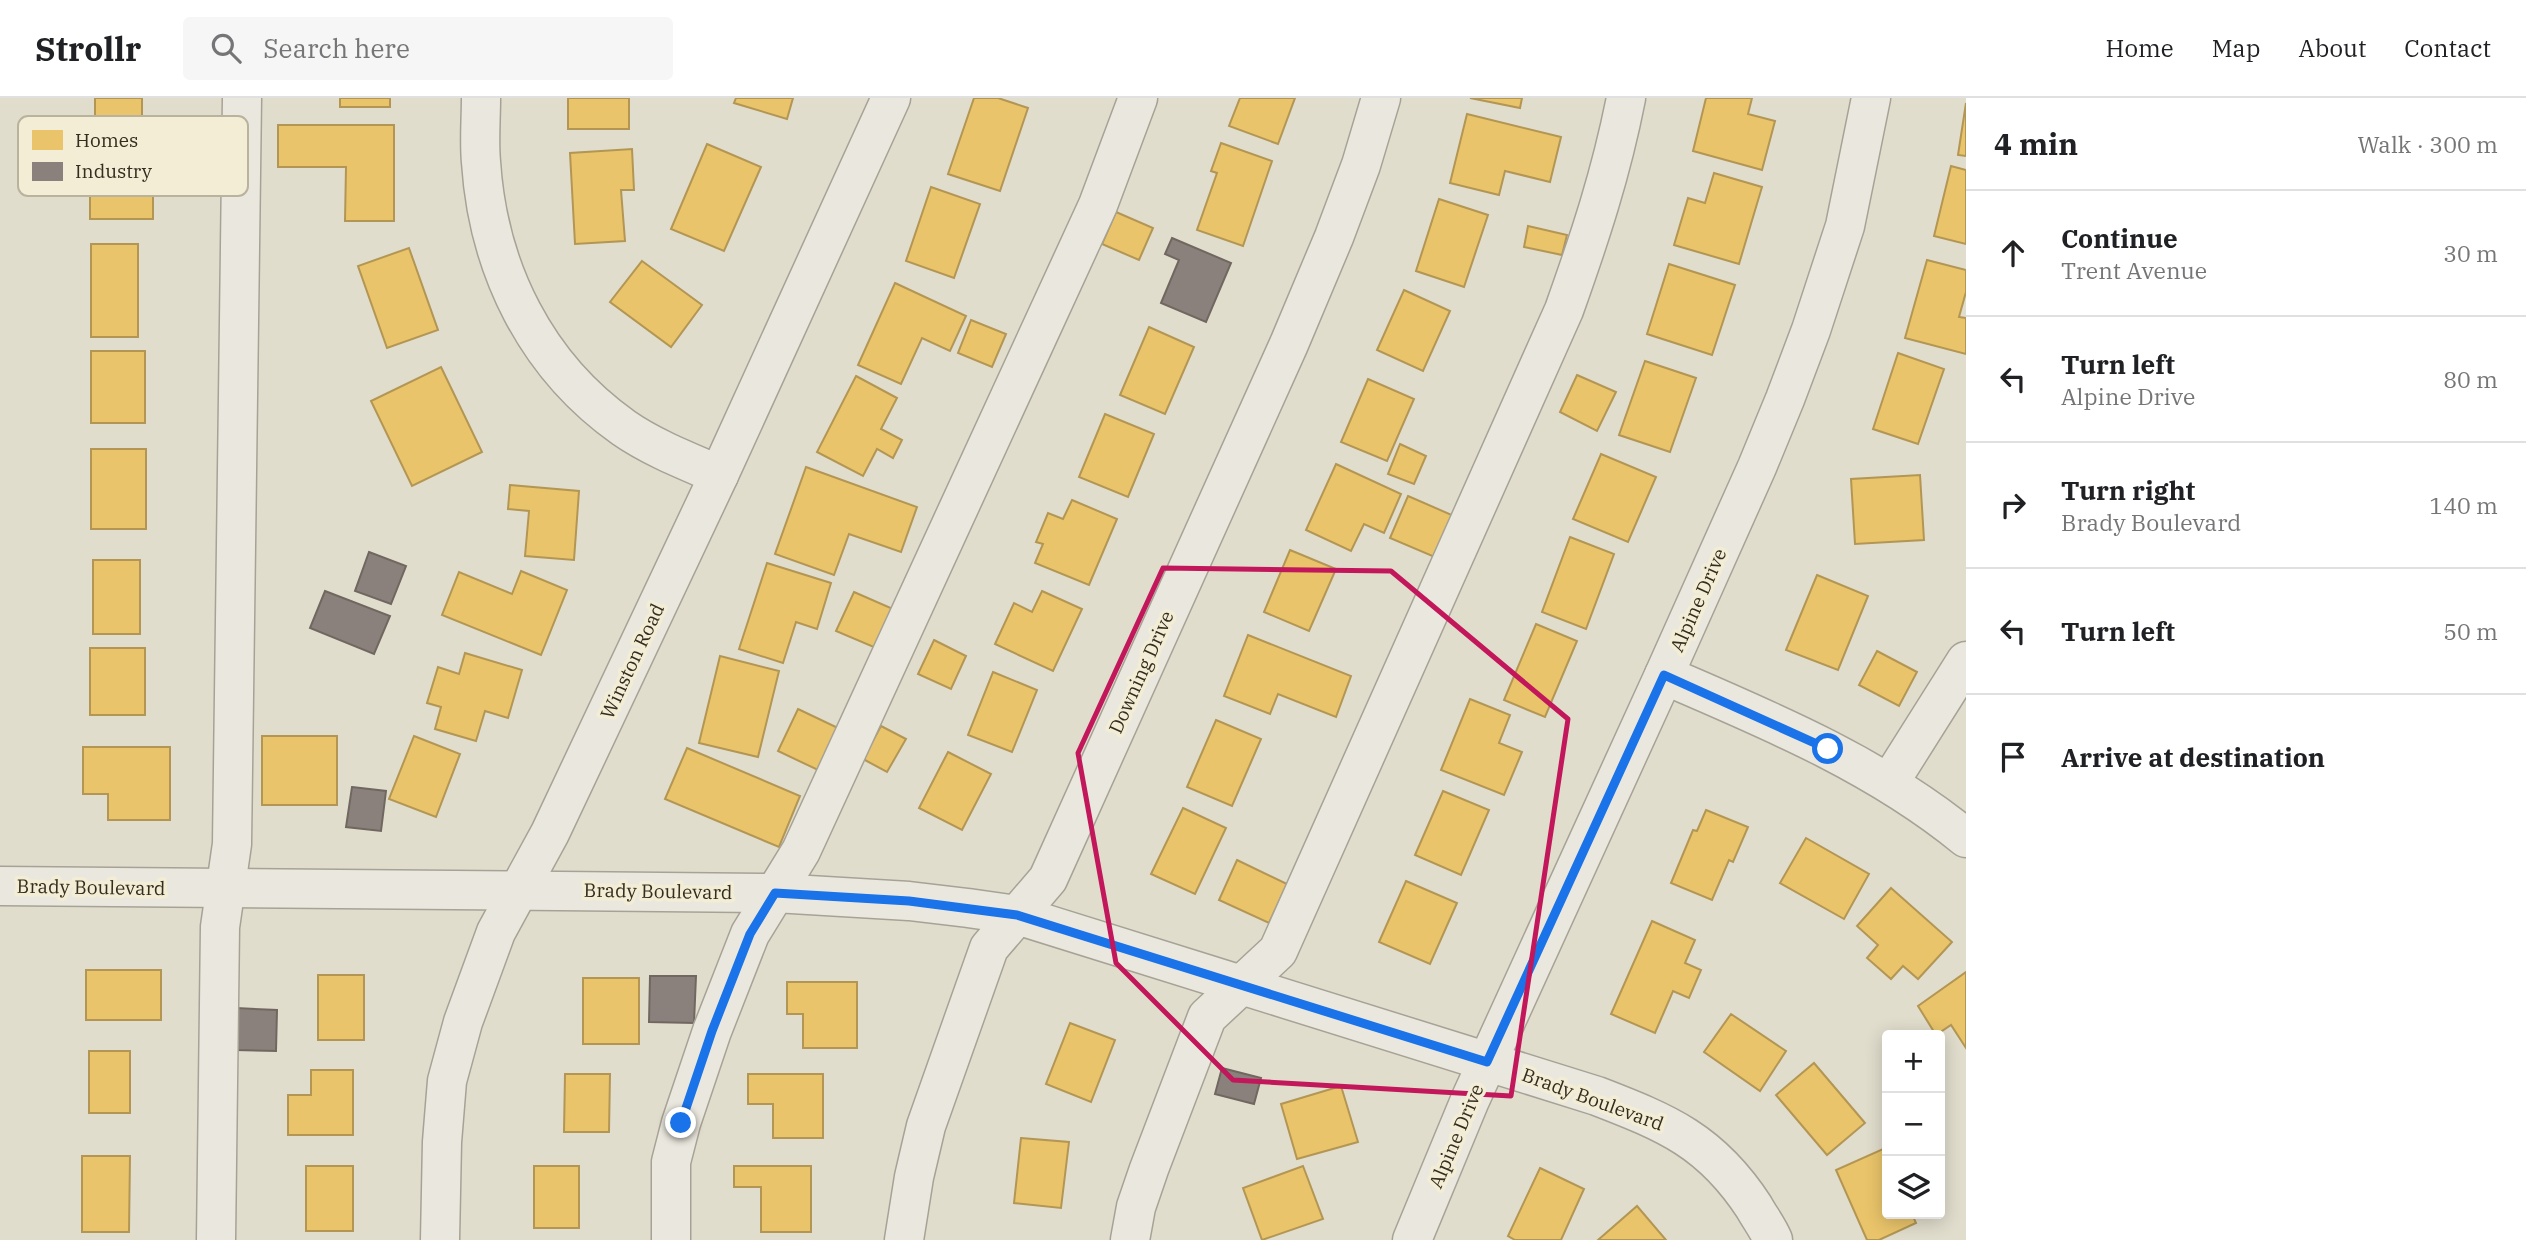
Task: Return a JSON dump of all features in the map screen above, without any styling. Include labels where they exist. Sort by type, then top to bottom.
[{"type":"street","points":[[242,98],[242,116]]},
{"type":"street","points":[[481,98],[481,161],[487,213],[497,257],[514,300],[538,342],[566,377],[592,403],[625,429],[663,451],[719,475]]},
{"type":"street","name":"Winston Road","points":[[440,1240],[442,1142],[447,1081],[463,1022],[496,932],[550,833],[719,475],[891,98]]},
{"type":"street","points":[[670,1240],[671,1161],[712,1031],[750,934],[802,851],[1086,230],[1139,98]]},
{"type":"street","name":"Downing Drive","points":[[904,1240],[914,1177],[926,1126],[989,948],[1048,879],[1283,357],[1334,237],[1361,164],[1381,98]]},
{"type":"street","points":[[1130,1240],[1136,1207],[1149,1169],[1208,1017],[1278,951],[1564,310],[1595,225],[1614,159],[1626,98]]},
{"type":"street","name":"Alpine Drive","points":[[1412,1240],[1487,1062],[1757,467],[1811,330],[1845,226],[1871,98]]},
{"type":"street","points":[[216,1240],[220,927],[232,844],[241,196]]},
{"type":"street","points":[[1889,783],[1966,661]]},
{"type":"street","points":[[1664,675],[1828,749],[1889,783],[1966,838]]},
{"type":"street","name":"Brady Boulevard","points":[[0,886],[775,893],[909,901],[1017,915],[1487,1062],[1655,1119],[1694,1140],[1726,1168],[1773,1240]]},
{"type":"highlighted area","points":[[1163,568],[1391,571],[1568,719],[1511,1096],[1233,1080],[1116,963],[1078,753]]},
{"type":"building: Homes","points":[[95,98],[142,98],[142,116],[95,116]]},
{"type":"building: Homes","points":[[340,98],[390,98],[390,107],[340,107]]},
{"type":"building: Homes","points":[[568,98],[629,98],[629,129],[568,129]]},
{"type":"building: Homes","points":[[736,98],[793,98],[787,119],[734,103]]},
{"type":"building: Homes","points":[[974,98],[998,98],[1028,108],[1000,191],[948,174]]},
{"type":"building: Homes","points":[[1240,98],[1295,98],[1278,144],[1229,126]]},
{"type":"building: Homes","points":[[1470,98],[1522,98],[1520,108]]},
{"type":"building: Homes","points":[[1706,98],[1752,98],[1748,114],[1775,121],[1762,170],[1693,151]]},
{"type":"building: Homes","points":[[1966,103],[1966,156],[1958,155]]},
{"type":"building: Homes","points":[[1467,114],[1561,137],[1550,182],[1505,171],[1499,195],[1450,183]]},
{"type":"building: Homes","points":[[278,125],[394,125],[394,221],[345,221],[346,167],[278,167]]},
{"type":"building: Homes","points":[[1221,143],[1272,161],[1243,246],[1197,230],[1217,173],[1211,171]]},
{"type":"building: Homes","points":[[707,144],[761,167],[724,251],[671,229]]},
{"type":"building: Homes","points":[[632,149],[634,190],[621,190],[625,241],[575,244],[570,153]]},
{"type":"building: Homes","points":[[1951,166],[1966,170],[1966,244],[1934,236]]},
{"type":"building: Homes","points":[[1714,173],[1762,187],[1739,264],[1674,245],[1688,198],[1705,203]]},
{"type":"building: Homes","points":[[931,187],[980,204],[954,278],[906,261]]},
{"type":"building: Homes","points":[[90,196],[153,196],[153,219],[90,219]]},
{"type":"building: Homes","points":[[1439,199],[1488,215],[1464,287],[1416,271]]},
{"type":"building: Homes","points":[[1116,212],[1153,228],[1139,260],[1102,244]]},
{"type":"building: Homes","points":[[1528,226],[1567,235],[1562,255],[1524,247]]},
{"type":"building: Homes","points":[[91,244],[138,244],[138,337],[91,337]]},
{"type":"building: Homes","points":[[409,248],[438,330],[387,348],[358,266]]},
{"type":"building: Homes","points":[[1927,260],[1966,270],[1966,292],[1959,317],[1966,318],[1966,354],[1905,338]]},
{"type":"building: Homes","points":[[642,261],[702,305],[671,347],[610,302]]},
{"type":"building: Homes","points":[[1669,264],[1735,285],[1712,355],[1647,334]]},
{"type":"building: Homes","points":[[895,283],[966,316],[950,351],[922,338],[901,384],[858,365]]},
{"type":"building: Homes","points":[[1404,290],[1450,311],[1423,371],[1377,350]]},
{"type":"building: Homes","points":[[971,320],[1006,334],[992,367],[958,353]]},
{"type":"building: Homes","points":[[1149,327],[1194,347],[1165,414],[1120,395]]},
{"type":"building: Homes","points":[[91,351],[145,351],[145,423],[91,423]]},
{"type":"building: Homes","points":[[1898,353],[1944,369],[1918,444],[1873,429]]},
{"type":"building: Homes","points":[[1645,361],[1696,378],[1670,452],[1619,435]]},
{"type":"building: Homes","points":[[441,367],[482,452],[412,486],[371,401]]},
{"type":"building: Homes","points":[[1577,375],[1616,392],[1597,431],[1560,412]]},
{"type":"building: Homes","points":[[856,376],[897,398],[881,429],[902,440],[893,458],[877,449],[863,476],[817,452]]},
{"type":"building: Homes","points":[[1368,379],[1414,399],[1387,461],[1341,442]]},
{"type":"building: Homes","points":[[1105,414],[1154,434],[1128,497],[1079,477]]},
{"type":"building: Homes","points":[[1400,444],[1426,456],[1414,484],[1388,474]]},
{"type":"building: Homes","points":[[91,449],[146,449],[146,529],[91,529]]},
{"type":"building: Homes","points":[[1601,454],[1656,477],[1628,542],[1573,519]]},
{"type":"building: Homes","points":[[1336,464],[1401,494],[1384,533],[1364,524],[1351,551],[1306,530]]},
{"type":"building: Homes","points":[[806,467],[917,507],[901,552],[849,534],[834,575],[775,554]]},
{"type":"building: Homes","points":[[1920,475],[1924,540],[1855,544],[1851,479]]},
{"type":"building: Homes","points":[[510,485],[579,491],[574,560],[525,556],[529,511],[508,509]]},
{"type":"building: Homes","points":[[1408,496],[1454,516],[1437,558],[1390,538]]},
{"type":"building: Homes","points":[[1072,500],[1117,519],[1089,585],[1035,563],[1043,544],[1036,542],[1048,513],[1063,519]]},
{"type":"building: Homes","points":[[1570,537],[1614,554],[1586,629],[1542,612]]},
{"type":"building: Homes","points":[[1290,550],[1336,569],[1309,631],[1264,612]]},
{"type":"building: Homes","points":[[93,560],[140,560],[140,634],[93,634]]},
{"type":"building: Homes","points":[[767,563],[831,583],[817,629],[796,622],[783,663],[739,649]]},
{"type":"building: Homes","points":[[521,571],[567,590],[541,655],[442,615],[459,572],[512,594]]},
{"type":"building: Homes","points":[[1817,575],[1868,596],[1838,670],[1786,650]]},
{"type":"building: Homes","points":[[1042,591],[1082,609],[1053,671],[995,644],[1014,603],[1032,612]]},
{"type":"building: Homes","points":[[854,592],[893,609],[876,648],[836,631]]},
{"type":"building: Homes","points":[[1536,624],[1577,641],[1545,717],[1504,700]]},
{"type":"building: Homes","points":[[1248,635],[1351,676],[1336,717],[1278,694],[1270,714],[1224,696]]},
{"type":"building: Homes","points":[[934,640],[966,656],[951,689],[918,674]]},
{"type":"building: Homes","points":[[90,648],[145,648],[145,715],[90,715]]},
{"type":"building: Homes","points":[[1877,651],[1917,672],[1899,706],[1859,685]]},
{"type":"building: Homes","points":[[465,653],[522,670],[508,718],[485,711],[476,741],[435,729],[441,707],[427,703],[438,667],[459,674]]},
{"type":"building: Homes","points":[[720,656],[779,671],[758,757],[699,743]]},
{"type":"building: Homes","points":[[993,672],[1037,690],[1012,752],[968,735]]},
{"type":"building: Homes","points":[[1470,699],[1510,715],[1499,743],[1522,752],[1504,795],[1441,770]]},
{"type":"building: Homes","points":[[798,709],[838,728],[818,770],[778,751]]},
{"type":"building: Homes","points":[[1216,720],[1261,739],[1232,806],[1187,787]]},
{"type":"building: Homes","points":[[881,726],[906,739],[887,772],[863,759]]},
{"type":"building: Homes","points":[[262,736],[337,736],[337,805],[262,805]]},
{"type":"building: Homes","points":[[414,736],[460,754],[436,817],[389,799]]},
{"type":"building: Homes","points":[[83,747],[170,747],[170,820],[108,820],[108,794],[83,794]]},
{"type":"building: Homes","points":[[687,748],[800,796],[779,847],[665,799]]},
{"type":"building: Homes","points":[[948,752],[991,774],[962,830],[919,808]]},
{"type":"building: Homes","points":[[1443,791],[1489,810],[1461,875],[1415,855]]},
{"type":"building: Homes","points":[[1183,808],[1226,828],[1195,894],[1151,874]]},
{"type":"building: Homes","points":[[1706,810],[1748,827],[1733,862],[1729,860],[1712,900],[1671,883],[1693,830],[1697,831]]},
{"type":"building: Homes","points":[[1806,838],[1869,874],[1844,919],[1780,883]]},
{"type":"building: Homes","points":[[1237,860],[1287,884],[1269,923],[1219,900]]},
{"type":"building: Homes","points":[[1406,881],[1457,903],[1430,964],[1379,942]]},
{"type":"building: Homes","points":[[1891,888],[1952,942],[1918,979],[1903,966],[1891,979],[1867,958],[1878,945],[1857,926]]},
{"type":"building: Homes","points":[[1652,921],[1695,940],[1685,963],[1701,970],[1689,998],[1673,991],[1655,1033],[1611,1014]]},
{"type":"building: Homes","points":[[86,970],[161,970],[161,1020],[86,1020]]},
{"type":"building: Homes","points":[[1966,972],[1966,1048],[1951,1025],[1944,1030],[1933,1030],[1918,1006]]},
{"type":"building: Homes","points":[[318,975],[364,975],[364,1040],[318,1040]]},
{"type":"building: Homes","points":[[583,978],[639,978],[639,1044],[583,1044]]},
{"type":"building: Homes","points":[[787,982],[857,982],[857,1048],[803,1048],[803,1014],[787,1014]]},
{"type":"building: Homes","points":[[1731,1014],[1786,1051],[1760,1091],[1704,1052]]},
{"type":"building: Homes","points":[[1070,1023],[1115,1040],[1091,1102],[1046,1084]]},
{"type":"building: Homes","points":[[89,1051],[130,1051],[130,1113],[89,1113]]},
{"type":"building: Homes","points":[[1814,1063],[1865,1123],[1827,1155],[1776,1095]]},
{"type":"building: Homes","points":[[311,1070],[353,1070],[353,1135],[288,1135],[288,1095],[311,1095]]},
{"type":"building: Homes","points":[[565,1074],[610,1074],[609,1132],[564,1132]]},
{"type":"building: Homes","points":[[748,1074],[823,1074],[823,1138],[773,1138],[773,1104],[748,1104]]},
{"type":"building: Homes","points":[[1341,1086],[1358,1142],[1297,1159],[1281,1104]]},
{"type":"building: Homes","points":[[1021,1138],[1069,1142],[1061,1208],[1014,1203]]},
{"type":"building: Homes","points":[[1882,1149],[1882,1219],[1914,1219],[1916,1223],[1879,1240],[1867,1240],[1836,1170]]},
{"type":"building: Homes","points":[[82,1156],[130,1156],[129,1232],[82,1232]]},
{"type":"building: Homes","points":[[306,1166],[353,1166],[353,1231],[306,1231]]},
{"type":"building: Homes","points":[[534,1166],[579,1166],[579,1228],[534,1228]]},
{"type":"building: Homes","points":[[734,1166],[811,1166],[811,1232],[761,1232],[761,1187],[734,1187]]},
{"type":"building: Homes","points":[[1303,1166],[1323,1219],[1262,1240],[1243,1188]]},
{"type":"building: Homes","points":[[1540,1168],[1584,1189],[1561,1240],[1515,1240],[1508,1236]]},
{"type":"building: Homes","points":[[1637,1206],[1666,1240],[1598,1240]]},
{"type":"building: Industry","points":[[1172,238],[1231,263],[1206,322],[1161,303],[1179,260],[1165,254]]},
{"type":"building: Industry","points":[[369,552],[406,566],[391,604],[355,591]]},
{"type":"building: Industry","points":[[325,591],[390,616],[374,654],[310,628]]},
{"type":"building: Industry","points":[[352,787],[386,791],[381,831],[346,827]]},
{"type":"building: Industry","points":[[650,976],[696,976],[694,1023],[649,1022]]},
{"type":"building: Industry","points":[[236,1008],[277,1010],[276,1051],[235,1050]]},
{"type":"building: Industry","points":[[1222,1068],[1261,1078],[1254,1104],[1215,1094]]},
{"type":"route","points":[[681,1123],[712,1031],[750,934],[775,893],[909,901],[1017,915],[1487,1062],[1664,675],[1828,749]]}]
